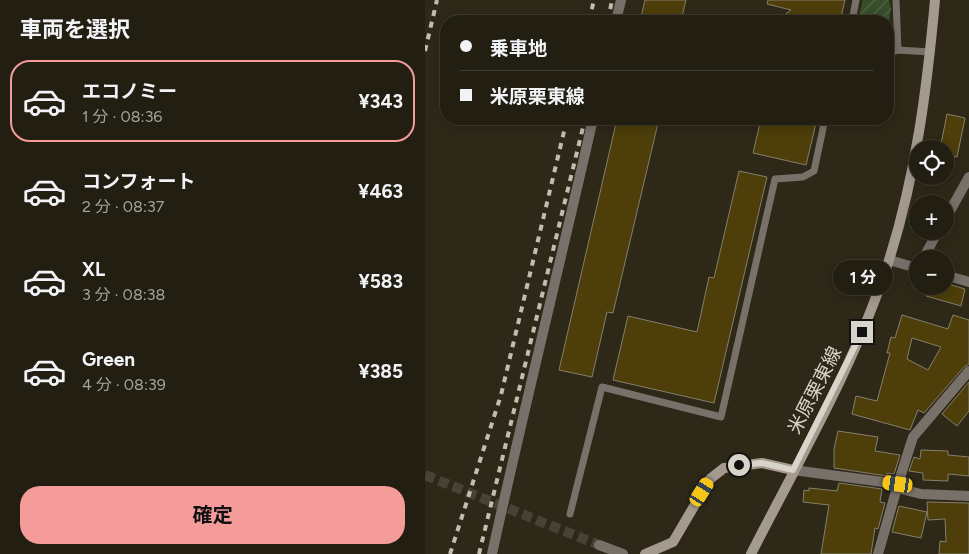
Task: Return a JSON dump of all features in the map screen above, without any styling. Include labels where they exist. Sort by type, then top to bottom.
[{"type":"main road","name":"米原栗東線","points":[[751,554],[855,349],[889,260],[907,192],[926,94],[935,0]]},
{"type":"main road","points":[[645,554],[673,542],[710,479],[724,468],[762,463],[793,470]]},
{"type":"street","points":[[617,15],[621,0]]},
{"type":"street","points":[[492,554],[527,393],[555,285],[592,125]]},
{"type":"street","points":[[954,204],[969,177]]},
{"type":"street","points":[[889,260],[909,266]]},
{"type":"street","points":[[954,278],[969,282]]},
{"type":"street","points":[[878,554],[913,436],[969,371]]},
{"type":"street","points":[[793,470],[897,486],[921,494],[969,496]]},
{"type":"street","points":[[599,545],[623,554]]},
{"type":"lane","points":[[852,15],[856,0]]},
{"type":"lane","points":[[896,0],[898,50]]},
{"type":"lane","points":[[894,51],[898,50],[930,52]]},
{"type":"lane","points":[[570,514],[602,387],[721,417],[775,179],[803,177],[814,170],[824,125]]},
{"type":"green space","points":[[863,0],[889,0],[891,8],[890,15],[859,15]]},
{"type":"building","points":[[645,0],[686,0],[682,15],[641,15]]},
{"type":"building","points":[[768,0],[845,0],[841,15],[784,15],[791,10],[767,4]]},
{"type":"building","points":[[947,114],[965,118],[957,157],[954,156],[954,140],[942,140]]},
{"type":"building","points":[[616,125],[658,125],[613,313],[607,312],[592,377],[559,370]]},
{"type":"building","points":[[760,125],[816,125],[806,165],[753,153]]},
{"type":"building","points":[[739,171],[767,177],[714,403],[613,380],[628,316],[697,332],[709,277],[714,278]]},
{"type":"building","points":[[954,286],[965,289],[961,306],[926,296],[954,295]]},
{"type":"building","points":[[902,315],[948,329],[953,315],[969,320],[969,364],[964,367],[924,413],[918,410],[910,430],[852,414],[856,396],[877,401],[890,353],[887,353],[891,337],[895,338]],"holes":[[[912,338],[941,347],[928,370],[907,359]]]},
{"type":"building","points":[[969,382],[969,411],[957,426],[942,414]]},
{"type":"building","points":[[838,431],[878,437],[875,451],[900,455],[894,474],[887,473],[887,476],[834,468],[834,449]]},
{"type":"building","points":[[921,450],[948,451],[948,455],[969,457],[969,476],[948,474],[948,481],[923,480],[923,473],[909,471],[914,457],[920,459]]},
{"type":"building","points":[[839,483],[882,489],[880,502],[885,503],[878,529],[875,528],[871,554],[821,554],[829,505],[803,502],[804,490],[809,491],[809,488],[837,491]]},
{"type":"building","points":[[927,502],[969,503],[969,554],[939,554],[940,541],[946,542],[945,519],[928,520]]},
{"type":"building","points":[[899,506],[927,512],[921,538],[892,532]]},
{"type":"tunnel","points":[[425,475],[599,545]]},
{"type":"railway","points":[[425,51],[437,0]]},
{"type":"railway","points":[[590,15],[594,0]]},
{"type":"railway","points":[[609,15],[612,0]]},
{"type":"railway","points":[[450,554],[501,395],[566,125]]},
{"type":"railway","points":[[479,554],[584,125]]},
{"type":"route","points":[[739,465],[762,463],[793,470],[862,332]]}]
